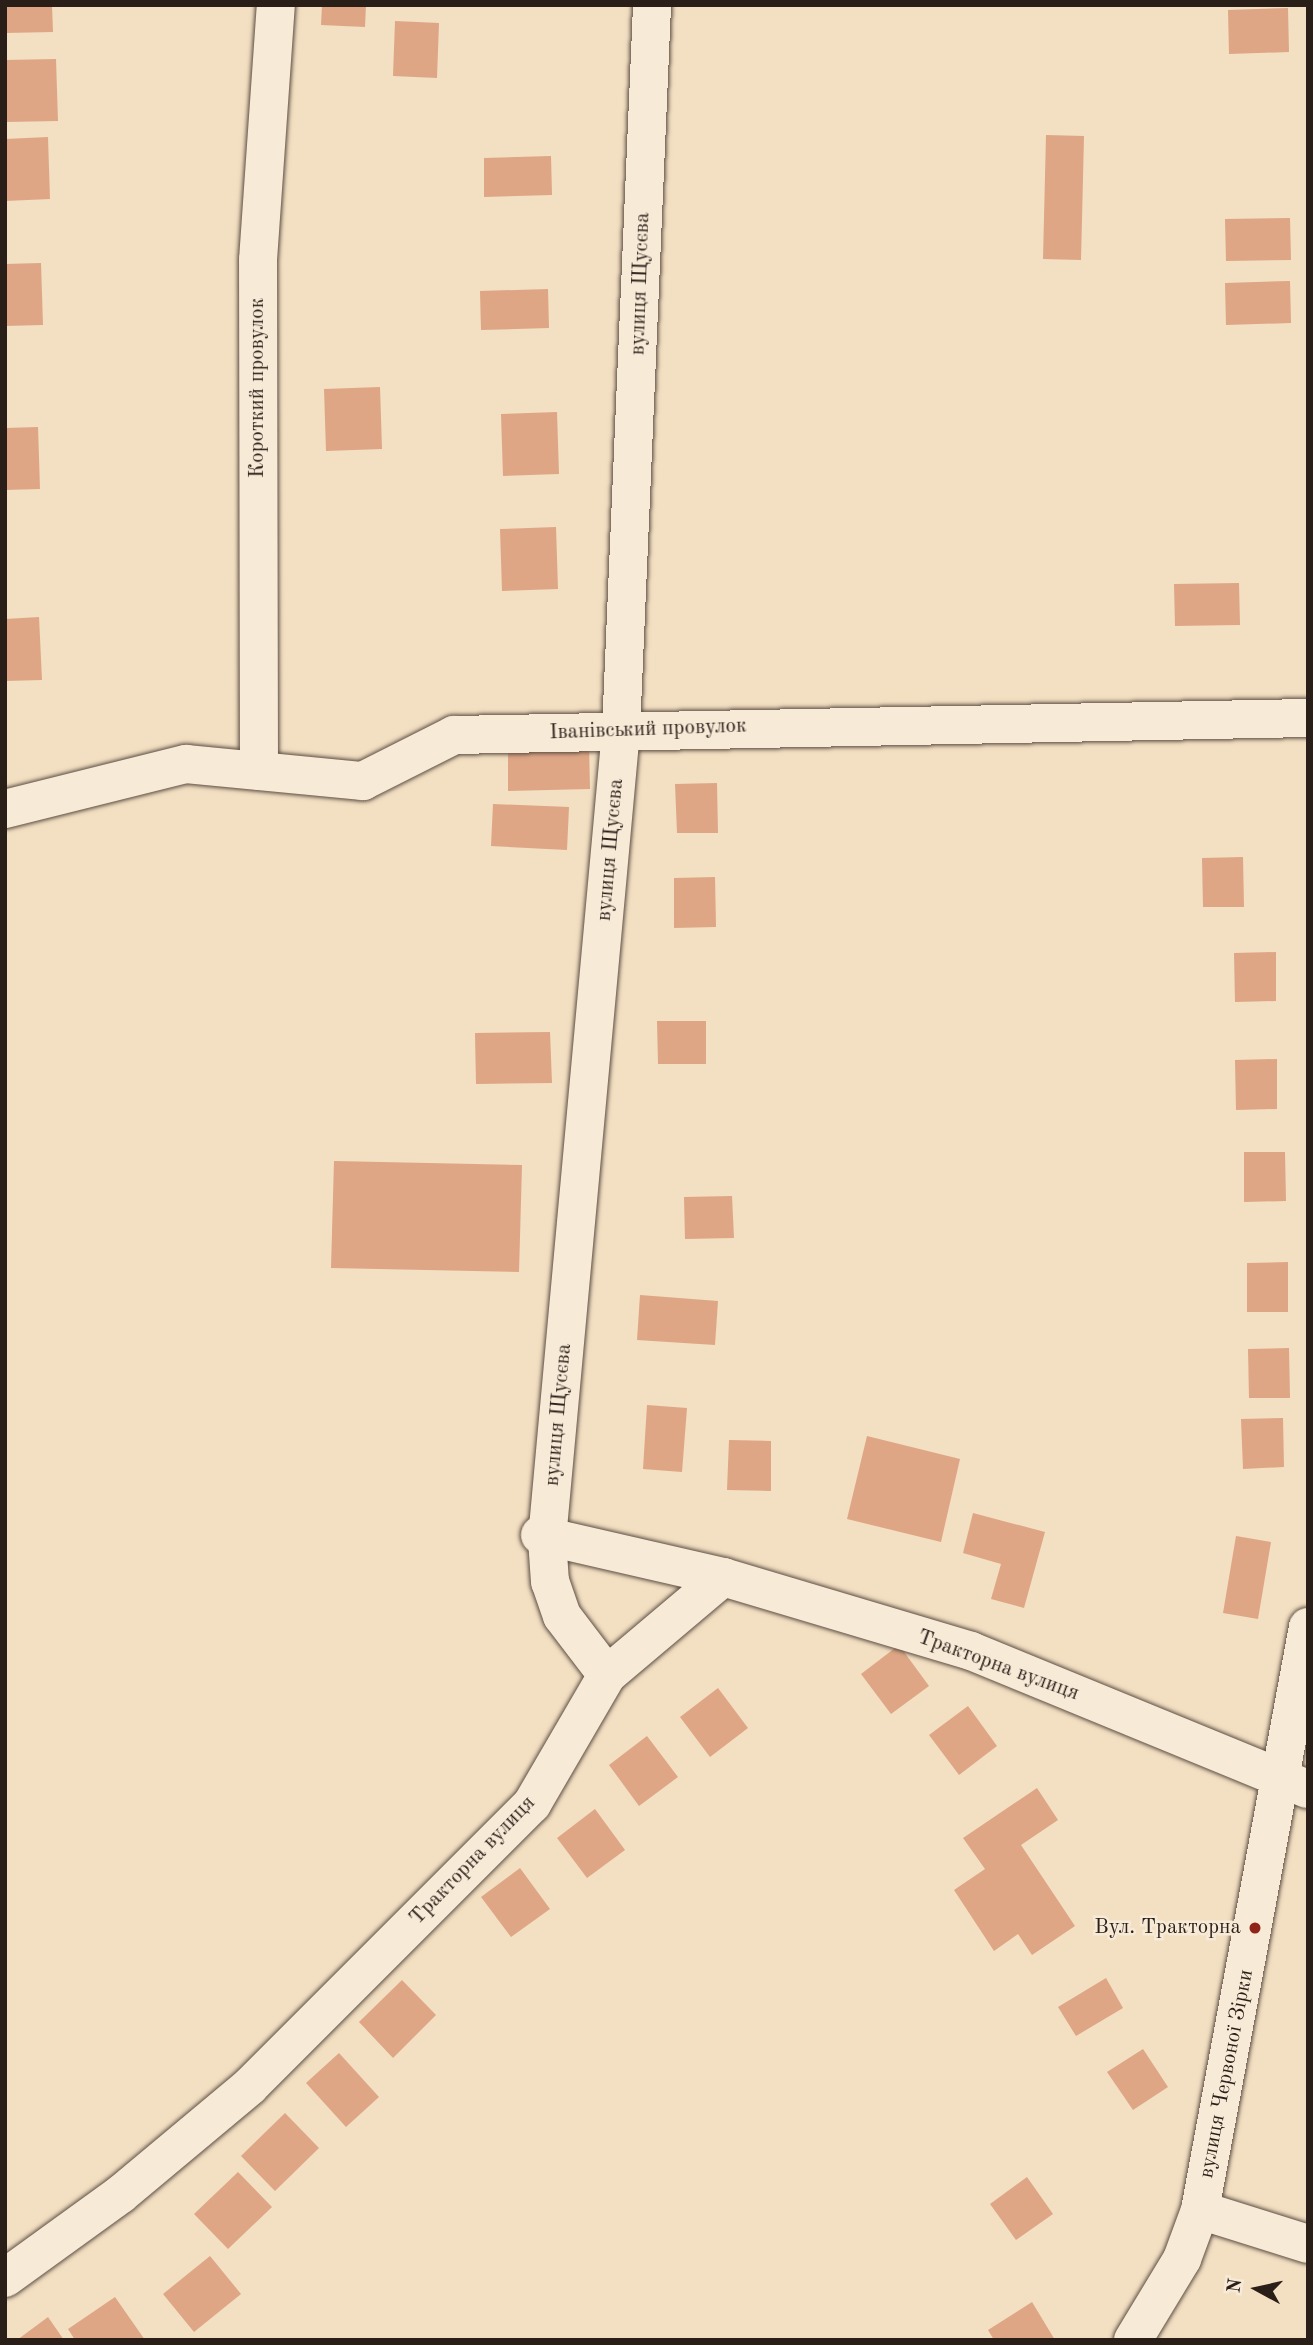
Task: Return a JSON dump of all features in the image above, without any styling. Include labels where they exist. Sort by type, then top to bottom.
[{"type":"street","name":"Короткий провулок","points":[[259,771],[258,260],[276,5]]},
{"type":"street","name":"вулиця Щусєва","points":[[607,1675],[562,1616],[550,1582],[544,1537],[621,731],[652,5]]},
{"type":"street","name":"Іванівський провулок","points":[[5,808],[186,764],[363,781],[454,736],[1308,718]]},
{"type":"street","points":[[544,1537],[723,1577]]},
{"type":"street","name":"Тракторна вулиця","points":[[5,2278],[121,2194],[250,2085],[532,1804],[607,1675],[723,1577],[971,1651],[1295,1784]]},
{"type":"street","name":"вулиця Червоної Зірки","points":[[1133,2340],[1182,2259],[1200,2210],[1295,1784],[1308,1627]]},
{"type":"street","points":[[1200,2210],[1308,2244]]},
{"type":"building","points":[[5,5],[52,5],[53,32],[5,33]]},
{"type":"building","points":[[322,5],[366,5],[365,27],[321,25]]},
{"type":"building","points":[[1288,8],[1289,52],[1229,54],[1228,10]]},
{"type":"building","points":[[395,21],[439,23],[437,78],[393,76]]},
{"type":"building","points":[[56,59],[58,121],[5,122],[5,60]]},
{"type":"building","points":[[1046,135],[1084,136],[1081,260],[1043,259]]},
{"type":"building","points":[[48,137],[50,199],[5,201],[5,139]]},
{"type":"building","points":[[551,156],[552,195],[484,197],[484,158]]},
{"type":"building","points":[[1290,218],[1291,260],[1226,261],[1225,219]]},
{"type":"building","points":[[41,263],[43,325],[5,326],[5,264]]},
{"type":"building","points":[[1290,281],[1291,323],[1226,325],[1225,283]]},
{"type":"building","points":[[548,289],[549,328],[481,330],[480,291]]},
{"type":"building","points":[[380,387],[382,449],[326,451],[324,389]]},
{"type":"building","points":[[557,412],[559,474],[503,476],[501,414]]},
{"type":"building","points":[[38,427],[40,489],[5,490],[5,428]]},
{"type":"building","points":[[556,527],[558,589],[502,591],[500,529]]},
{"type":"building","points":[[1239,583],[1240,625],[1175,626],[1174,584]]},
{"type":"building","points":[[39,617],[42,680],[5,681],[5,619]]},
{"type":"building","points":[[589,744],[590,789],[508,791],[508,746]]},
{"type":"building","points":[[717,783],[718,833],[677,833],[675,784]]},
{"type":"building","points":[[493,804],[569,807],[567,850],[491,846]]},
{"type":"building","points":[[1243,857],[1244,907],[1203,907],[1202,858]]},
{"type":"building","points":[[715,877],[716,927],[674,928],[674,878]]},
{"type":"building","points":[[1276,952],[1276,1001],[1235,1002],[1234,953]]},
{"type":"building","points":[[657,1021],[706,1021],[706,1064],[658,1064]]},
{"type":"building","points":[[550,1032],[552,1083],[476,1084],[475,1033]]},
{"type":"building","points":[[1277,1059],[1277,1109],[1236,1110],[1235,1060]]},
{"type":"building","points":[[1244,1152],[1285,1152],[1286,1201],[1244,1202]]},
{"type":"building","points":[[334,1161],[522,1165],[519,1272],[331,1268]]},
{"type":"building","points":[[732,1196],[734,1238],[685,1239],[684,1197]]},
{"type":"building","points":[[1288,1262],[1288,1312],[1247,1312],[1247,1263]]},
{"type":"building","points":[[640,1295],[718,1301],[715,1345],[637,1340]]},
{"type":"building","points":[[1289,1348],[1290,1398],[1249,1398],[1248,1349]]},
{"type":"building","points":[[647,1405],[687,1408],[682,1472],[643,1469]]},
{"type":"building","points":[[1283,1418],[1284,1467],[1243,1469],[1241,1419]]},
{"type":"building","points":[[867,1436],[960,1459],[941,1542],[847,1519]]},
{"type":"building","points":[[729,1440],[771,1441],[771,1491],[727,1490]]},
{"type":"building","points":[[973,1513],[1045,1532],[1024,1608],[991,1599],[1001,1564],[963,1553]]},
{"type":"building","points":[[1236,1536],[1271,1542],[1258,1619],[1223,1613]]},
{"type":"building","points":[[899,1645],[929,1686],[891,1714],[861,1674]]},
{"type":"building","points":[[718,1688],[748,1728],[710,1757],[680,1717]]},
{"type":"building","points":[[968,1706],[997,1746],[959,1775],[929,1735]]},
{"type":"building","points":[[647,1736],[678,1777],[639,1806],[609,1765]]},
{"type":"building","points":[[1037,1788],[1058,1820],[1021,1845],[1075,1926],[1032,1955],[1018,1934],[994,1951],[954,1890],[985,1869],[963,1838]]},
{"type":"building","points":[[595,1809],[625,1850],[587,1878],[557,1838]]},
{"type":"building","points":[[520,1868],[550,1909],[511,1937],[481,1897]]},
{"type":"building","points":[[1106,1978],[1123,2008],[1076,2036],[1058,2007]]},
{"type":"building","points":[[402,1980],[436,2015],[393,2058],[359,2022]]},
{"type":"building","points":[[1143,2049],[1168,2087],[1133,2110],[1107,2072]]},
{"type":"building","points":[[339,2053],[379,2097],[346,2127],[306,2083]]},
{"type":"building","points":[[285,2113],[319,2148],[275,2191],[241,2156]]},
{"type":"building","points":[[238,2172],[272,2207],[228,2249],[194,2214]]},
{"type":"building","points":[[1027,2177],[1053,2214],[1016,2240],[990,2204]]},
{"type":"building","points":[[210,2256],[241,2294],[194,2332],[163,2294]]},
{"type":"building","points":[[115,2297],[145,2340],[75,2340],[68,2329]]},
{"type":"building","points":[[1032,2302],[1055,2340],[994,2340],[988,2330]]},
{"type":"building","points":[[48,2317],[64,2340],[17,2340]]},
{"type":"place","name":"Вул. Тракторна","points":[[1255,1928]]}]
